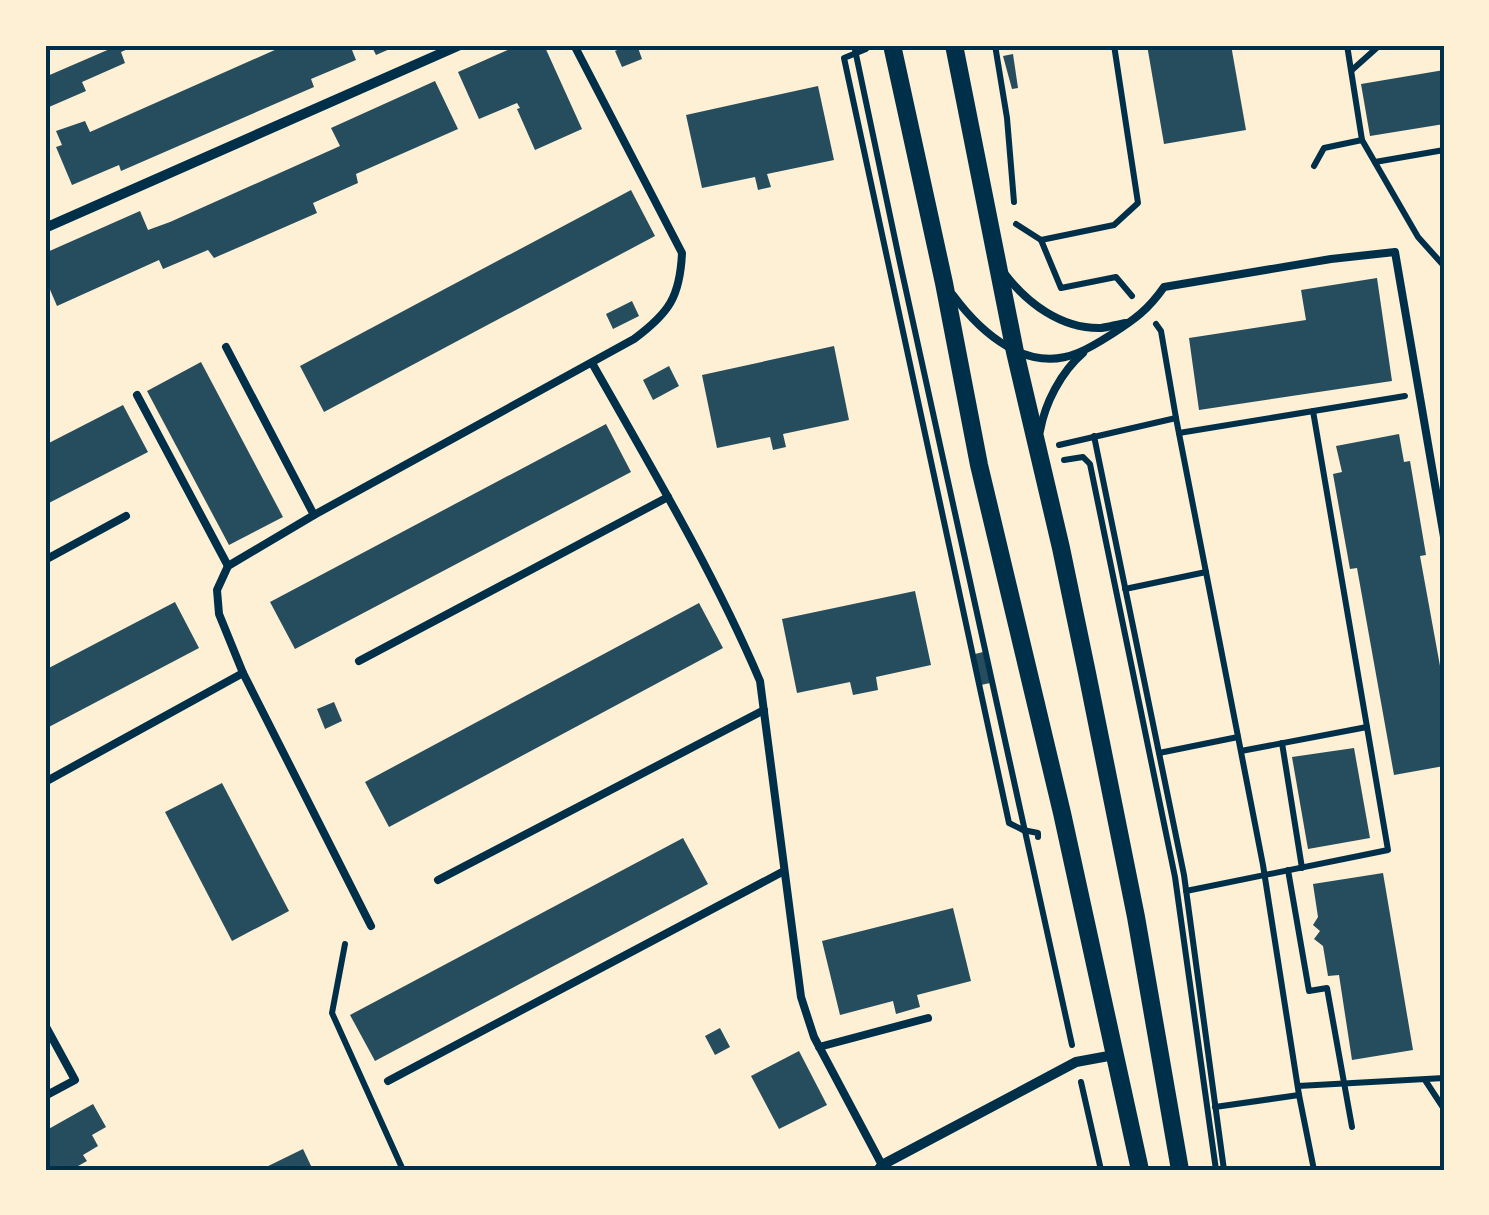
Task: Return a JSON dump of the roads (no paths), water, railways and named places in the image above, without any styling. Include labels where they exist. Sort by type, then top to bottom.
[{"type":"street","points":[[45,228],[460,45]]},
{"type":"street","points":[[892,45],[979,465],[1062,814],[1140,1170]]},
{"type":"street","points":[[954,45],[1015,352],[1061,548],[1125,861],[1180,1170]]},
{"type":"street","points":[[880,1168],[1076,1062],[1114,1055]]},
{"type":"lane","points":[[371,926],[244,673],[219,614],[217,590],[228,566],[634,338],[655,323],[676,295],[682,253],[574,45]]},
{"type":"lane","points":[[944,284],[988,334],[1015,352],[1058,358],[1076,354],[1130,322],[1150,307],[1164,287],[1396,252],[1444,537]]},
{"type":"lane","points":[[998,266],[1030,304],[1054,317],[1101,328],[1130,322]]},
{"type":"lane","points":[[226,347],[314,515]]},
{"type":"lane","points":[[1038,451],[1041,424],[1053,394],[1074,360],[1090,347]]},
{"type":"lane","points":[[592,363],[668,497],[760,681],[800,997],[819,1048],[880,1168]]},
{"type":"lane","points":[[137,396],[228,566]]},
{"type":"lane","points":[[359,661],[668,497]]},
{"type":"lane","points":[[45,560],[126,516]]},
{"type":"lane","points":[[45,782],[244,673]]},
{"type":"lane","points":[[438,880],[764,710]]},
{"type":"lane","points":[[388,1081],[784,871]]},
{"type":"lane","points":[[819,1048],[928,1018]]},
{"type":"lane","points":[[45,1025],[75,1080],[45,1096]]}]
